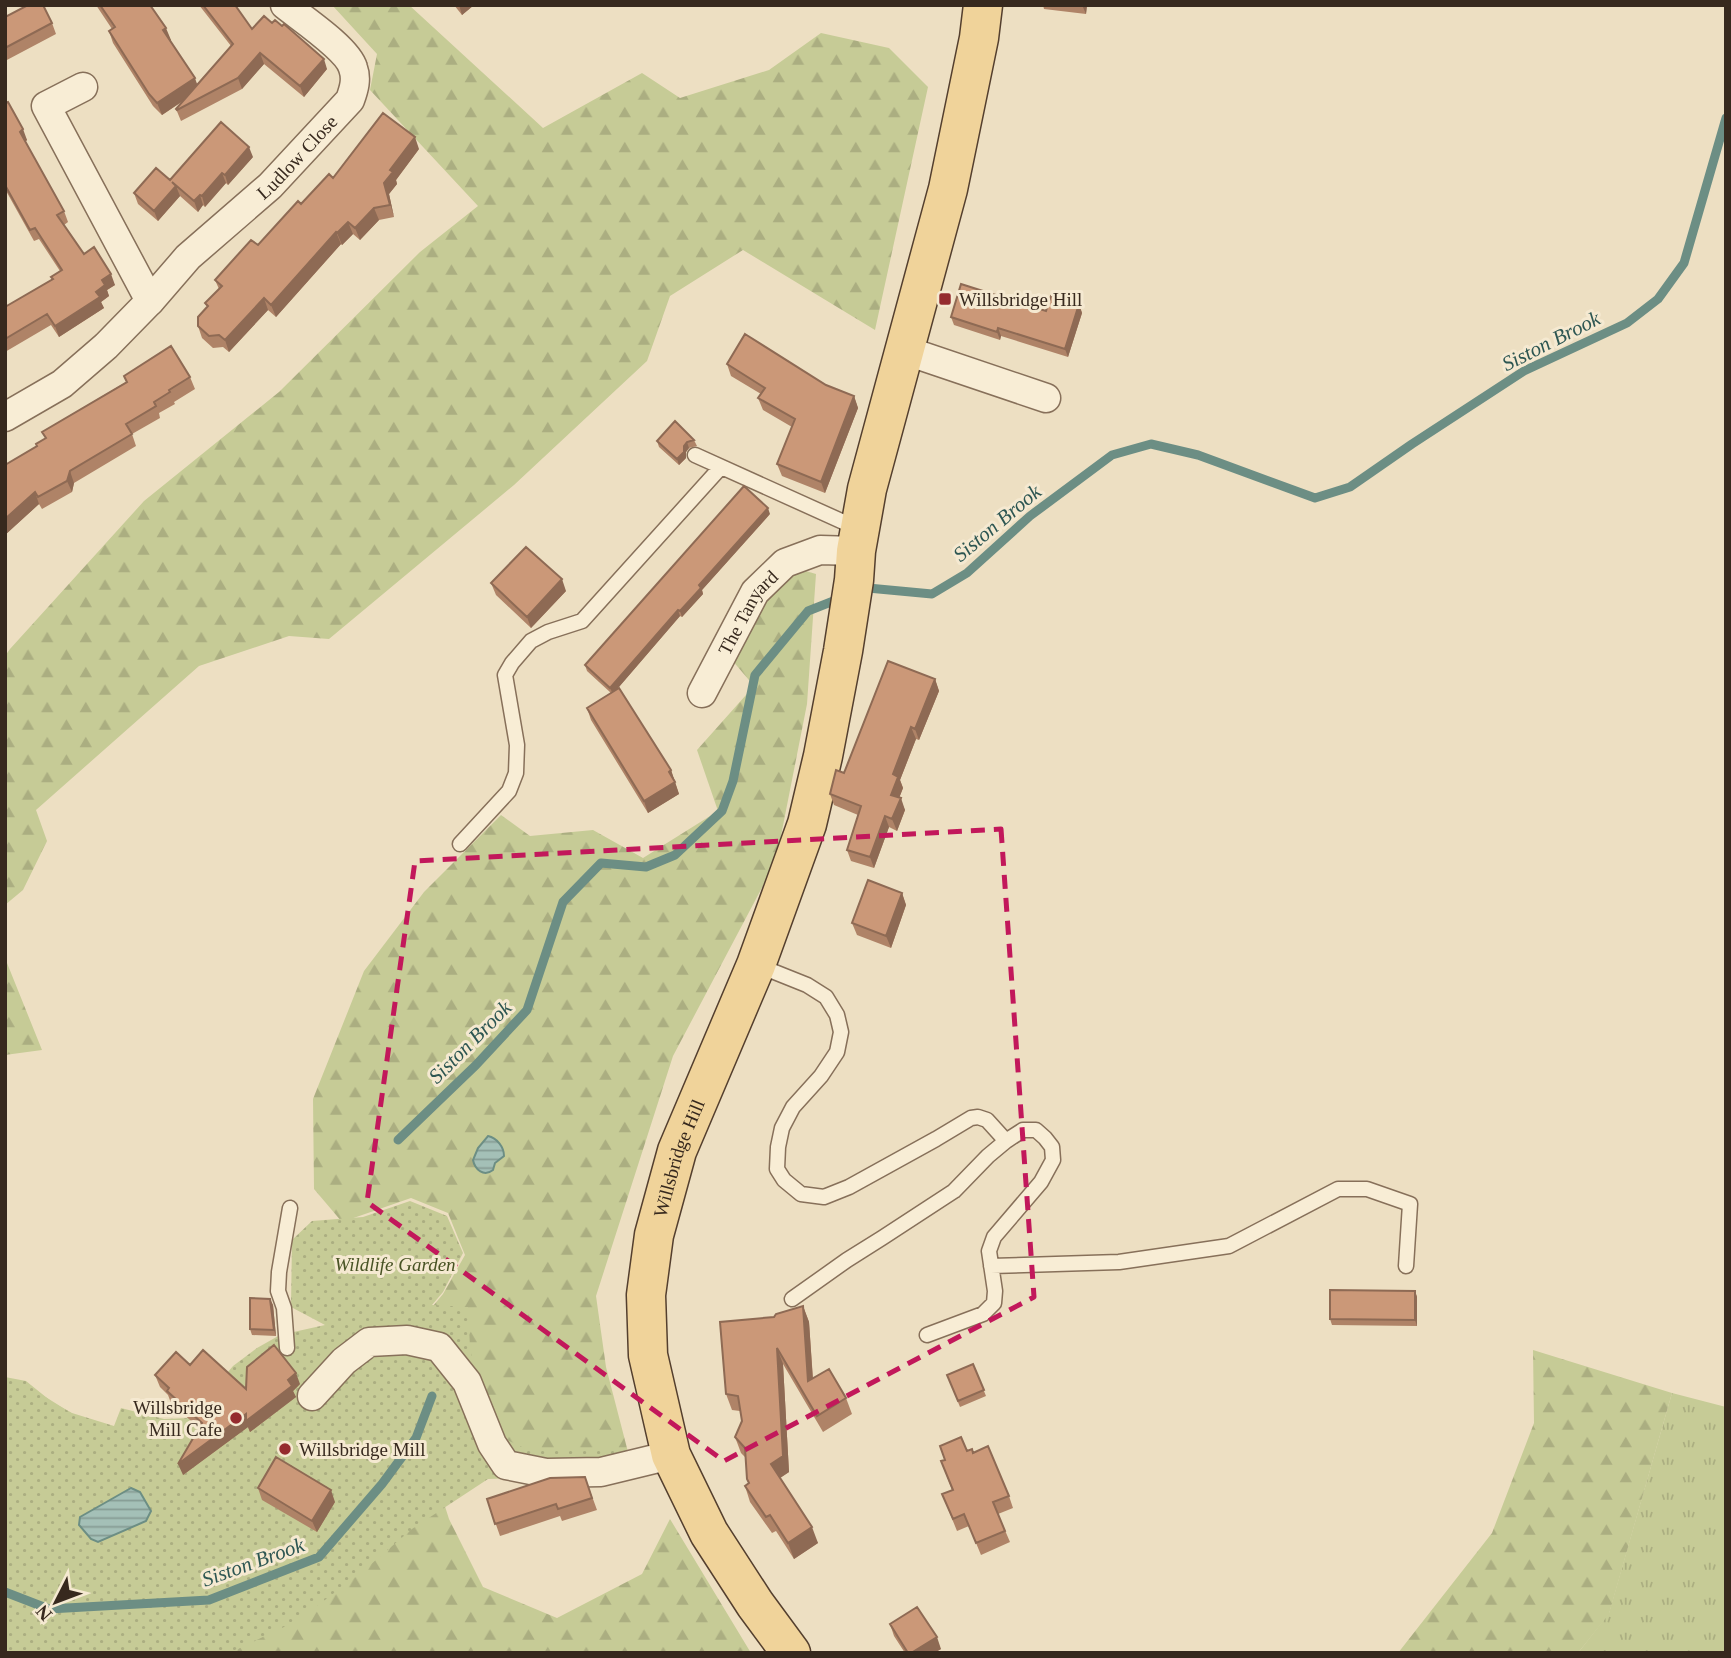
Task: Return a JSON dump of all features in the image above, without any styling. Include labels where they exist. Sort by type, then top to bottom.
[{"type":"main road","name":"Willsbridge Hill","points":[[791,1653],[709,1533],[671,1455],[648,1355],[646,1295],[654,1235],[677,1152],[756,965],[807,824],[843,651],[867,489],[948,189],[979,38],[983,5]]},
{"type":"street","name":"Ludlow Close","points":[[5,418],[62,384],[106,346],[188,257],[270,186],[350,100],[355,85],[353,65],[339,48],[285,5]]},
{"type":"street","points":[[83,87],[46,107],[150,301]]},
{"type":"street","points":[[904,349],[1046,398]]},
{"type":"street","name":"The Tanyard","points":[[702,693],[755,592],[785,563],[820,550],[857,554]]},
{"type":"street","points":[[312,1396],[344,1361],[369,1342],[407,1340],[439,1347],[467,1382],[492,1444],[506,1465],[547,1473],[601,1472],[671,1455]]},
{"type":"lane","points":[[695,455],[721,467],[857,554]]},
{"type":"lane","points":[[460,844],[509,791],[516,773],[517,746],[505,675],[512,663],[531,641],[548,632],[582,621],[721,467]]},
{"type":"lane","points":[[756,965],[807,985],[827,997],[837,1015],[841,1032],[837,1052],[821,1076],[793,1107],[782,1129],[777,1169],[784,1180],[801,1194],[824,1197],[849,1186],[971,1118],[987,1120],[1006,1141]]},
{"type":"lane","points":[[792,1299],[846,1260],[954,1191],[1006,1141],[1023,1130],[1036,1130],[1052,1147],[1054,1160],[1041,1182],[994,1237],[989,1251],[995,1291],[994,1303],[983,1314],[928,1335]]},
{"type":"lane","points":[[991,1266],[1119,1262],[1229,1246],[1338,1189],[1367,1189],[1409,1204],[1406,1266]]},
{"type":"lane","points":[[286,1348],[284,1308],[278,1292],[290,1208]]},
{"type":"highlighted area","points":[[1001,829],[1034,1297],[724,1461],[367,1202],[415,861]]},
{"type":"green space","points":[[332,5],[409,5],[543,128],[642,73],[680,98],[769,70],[821,33],[889,48],[928,87],[875,330],[743,250],[670,296],[647,361],[514,485],[329,639],[289,636],[199,666],[36,810],[47,841],[23,890],[5,905],[5,656],[144,501],[279,392],[420,252],[478,206],[370,90],[377,54]]},
{"type":"green space","points":[[792,567],[816,574],[807,704],[776,861],[673,1056],[596,1296],[606,1367],[628,1452],[435,1475],[449,1519],[483,1587],[557,1618],[642,1574],[670,1519],[751,1653],[5,1653],[5,1379],[28,1386],[84,1421],[214,1471],[423,1318],[443,1294],[465,1255],[448,1213],[411,1198],[342,1222],[314,1189],[313,1099],[364,971],[424,892],[501,815],[530,836],[593,830],[643,858],[718,811],[697,750],[754,686],[726,653]]},
{"type":"green space","points":[[5,958],[42,1050],[5,1055]]},
{"type":"green space","name":"Wildlife Garden","points":[[410,1201],[447,1216],[463,1253],[443,1292],[432,1305],[468,1307],[470,1347],[477,1387],[505,1439],[522,1447],[539,1450],[636,1451],[639,1447],[648,1468],[627,1474],[488,1479],[412,1529],[321,1603],[284,1627],[225,1653],[5,1653],[5,1377],[26,1381],[52,1402],[72,1413],[114,1426],[121,1408],[164,1419],[189,1418],[233,1366],[257,1348],[280,1335],[325,1325],[291,1307],[292,1240],[312,1221],[363,1217]]},
{"type":"green space","points":[[1533,1350],[1672,1393],[1609,1614],[1578,1653],[1398,1653],[1492,1533],[1534,1423]]},
{"type":"green space","points":[[1672,1393],[1726,1407],[1726,1653],[1578,1653],[1609,1613]]},
{"type":"water","points":[[488,1136],[499,1143],[504,1156],[495,1163],[493,1170],[483,1173],[473,1160],[478,1148]]},
{"type":"water","points":[[131,1488],[140,1492],[151,1511],[146,1521],[98,1542],[91,1539],[79,1525],[80,1517]]},
{"type":"building","points":[[28,5],[43,5],[52,23],[5,48],[5,17]]},
{"type":"building","points":[[100,5],[150,5],[195,78],[157,103],[109,31],[115,27]]},
{"type":"building","points":[[203,5],[235,5],[252,29],[264,16],[272,23],[275,20],[282,26],[284,24],[324,59],[300,86],[260,53],[238,78],[177,110],[233,44]]},
{"type":"building","points":[[8,102],[23,129],[20,132],[64,211],[57,215],[84,254],[94,247],[111,274],[102,280],[105,285],[96,292],[100,297],[55,326],[47,314],[5,339],[5,307],[53,279],[51,277],[62,270],[35,228],[30,230],[5,185],[5,103]]},
{"type":"building","points":[[383,113],[415,137],[390,170],[393,172],[384,183],[390,205],[374,208],[355,228],[348,222],[271,305],[264,298],[225,340],[219,335],[209,336],[198,326],[198,317],[208,306],[205,303],[222,286],[215,280],[251,240],[258,245],[298,201],[301,204],[329,174],[333,178]]},
{"type":"building","points":[[221,122],[249,147],[202,196],[194,201],[172,182],[176,186],[154,211],[134,193],[156,168],[170,180]]},
{"type":"building","points":[[961,284],[1046,311],[1051,296],[1079,304],[1065,349],[998,328],[997,332],[951,317]]},
{"type":"building","points":[[745,334],[826,385],[854,396],[821,482],[777,464],[795,419],[758,398],[765,388],[727,364]]},
{"type":"building","points":[[171,346],[190,377],[154,402],[156,406],[126,424],[132,434],[70,471],[67,481],[38,497],[35,492],[5,519],[5,465],[46,438],[42,432],[127,382],[124,376]]},
{"type":"building","points":[[675,421],[694,440],[687,442],[684,452],[677,459],[657,441]]},
{"type":"building","points":[[744,486],[768,508],[699,585],[701,588],[680,611],[678,610],[610,688],[585,665]]},
{"type":"building","points":[[526,547],[562,579],[527,617],[491,583]]},
{"type":"building","points":[[888,661],[935,679],[915,729],[911,727],[893,774],[898,777],[891,795],[901,798],[892,819],[885,816],[870,857],[847,850],[861,806],[830,794],[836,770],[844,773]]},
{"type":"building","points":[[619,688],[671,770],[669,772],[675,782],[644,801],[587,708]]},
{"type":"building","points":[[868,880],[902,893],[886,936],[852,923]]},
{"type":"building","points":[[1330,1290],[1415,1291],[1415,1320],[1330,1319]]},
{"type":"building","points":[[250,1298],[270,1299],[274,1330],[250,1329]]},
{"type":"building","points":[[803,1306],[808,1381],[829,1369],[846,1398],[817,1416],[777,1348],[783,1456],[771,1464],[812,1527],[788,1543],[770,1515],[766,1517],[745,1486],[749,1483],[745,1448],[735,1437],[742,1421],[738,1396],[726,1394],[720,1322],[774,1317]]},
{"type":"building","points":[[274,1345],[296,1373],[288,1380],[292,1386],[246,1421],[246,1414],[178,1464],[202,1423],[167,1391],[169,1388],[155,1375],[176,1352],[190,1365],[203,1350],[246,1389],[247,1367]]},
{"type":"building","points":[[973,1364],[984,1390],[958,1401],[947,1375]]},
{"type":"building","points":[[961,1437],[967,1451],[972,1449],[973,1453],[988,1446],[1009,1496],[993,1502],[1005,1531],[976,1543],[964,1514],[953,1519],[942,1494],[953,1490],[941,1461],[945,1460],[940,1446]]},
{"type":"building","points":[[276,1457],[331,1490],[312,1521],[258,1488]]},
{"type":"building","points":[[585,1477],[592,1498],[558,1509],[556,1504],[495,1524],[487,1499],[550,1478]]},
{"type":"building","points":[[917,1607],[937,1637],[908,1653],[890,1624]]},
{"type":"waterway","name":"Siston Brook","points":[[860,591],[868,588],[932,594],[967,573],[1030,516],[1112,455],[1151,444],[1198,455],[1315,498],[1350,487],[1524,371],[1627,323],[1658,299],[1684,263],[1726,118]]},
{"type":"waterway","name":"Siston Brook","points":[[398,1140],[476,1065],[527,1010],[563,902],[601,863],[646,867],[675,855],[722,811],[733,781],[755,675],[808,611],[841,598]]},
{"type":"waterway","name":"Siston Brook","points":[[5,1592],[49,1609],[209,1600],[319,1557],[382,1484],[416,1438],[432,1396]]},
{"type":"place","name":"Willsbridge Hill","points":[[945,299]]},
{"type":"place","name":"Willsbridge Mill Cafe","points":[[236,1418]]},
{"type":"place","name":"Willsbridge Mill","points":[[285,1449]]}]
